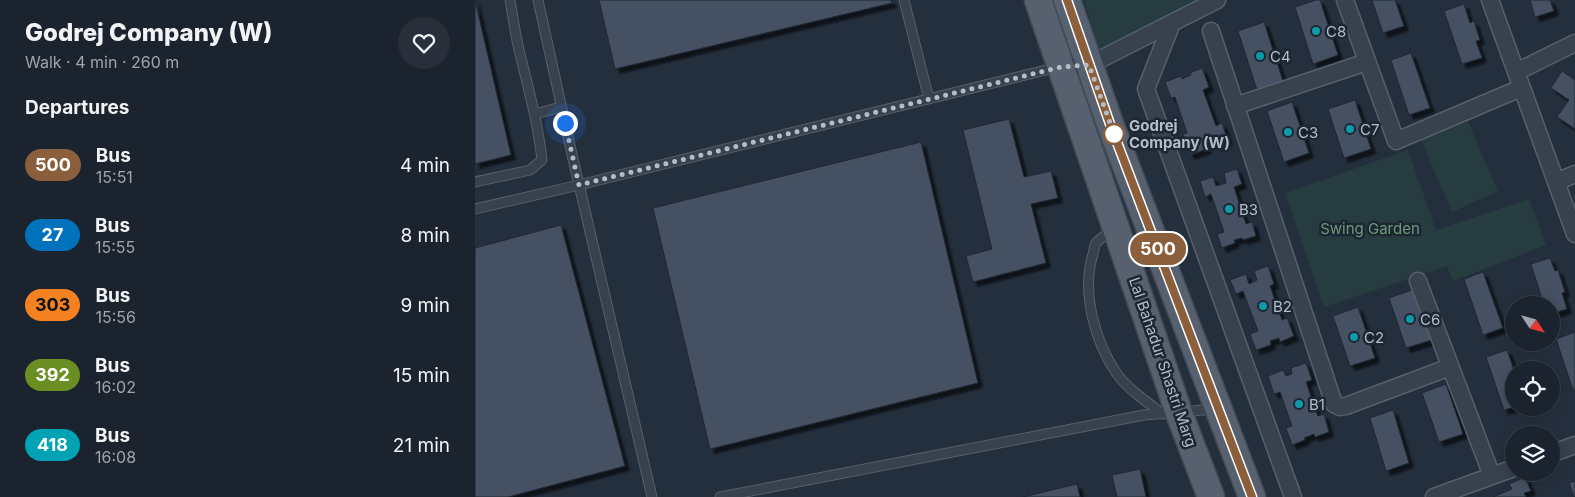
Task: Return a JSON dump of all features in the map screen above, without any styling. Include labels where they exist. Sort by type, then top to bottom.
[{"type":"main road","name":"Lal Bahadur Shastri Marg","points":[[1038,0],[1116,228],[1171,413],[1211,497]]},
{"type":"main road","points":[[1067,0],[1110,124],[1252,497]]},
{"type":"street","points":[[1061,67],[1089,65],[1217,0]]},
{"type":"street","points":[[1345,0],[1396,141],[1521,88]]},
{"type":"street","points":[[1490,0],[1575,234]]},
{"type":"street","points":[[1170,28],[1146,89],[1293,497]]},
{"type":"street","points":[[1211,31],[1334,404],[1340,407],[1346,406],[1450,368]]},
{"type":"street","points":[[1515,72],[1575,43]]},
{"type":"street","points":[[1235,106],[1367,62]]},
{"type":"street","points":[[1556,182],[1575,174]]},
{"type":"street","points":[[1418,281],[1492,476]]},
{"type":"street","points":[[1560,451],[1575,446]]},
{"type":"street","points":[[1434,497],[1505,471]]},
{"type":"lane","points":[[475,182],[530,170],[542,160],[535,114],[509,0]]},
{"type":"lane","points":[[538,0],[561,107],[652,497]]},
{"type":"lane","points":[[904,0],[929,99]]},
{"type":"lane","points":[[475,209],[1061,67]]},
{"type":"lane","points":[[535,114],[561,107]]},
{"type":"lane","points":[[1116,228],[1096,244],[1088,268],[1089,301],[1098,335],[1106,356],[1118,375],[1140,398],[1171,413]]},
{"type":"lane","points":[[721,497],[1144,415],[1218,408]]},
{"type":"green space","points":[[1084,0],[1201,0],[1099,49]]},
{"type":"green space","points":[[1465,115],[1498,191],[1452,212],[1419,136]]},
{"type":"green space","name":"Swing Garden","points":[[1408,150],[1436,230],[1529,199],[1546,245],[1453,281],[1447,266],[1324,307],[1285,193]]},
{"type":"building","points":[[475,0],[511,155],[475,164]]},
{"type":"building","points":[[599,0],[891,0],[892,3],[615,69]]},
{"type":"building","name":"C8","points":[[1320,0],[1338,55],[1313,64],[1295,7]]},
{"type":"building","points":[[1372,0],[1395,0],[1404,26],[1383,33]]},
{"type":"building","points":[[1530,0],[1550,0],[1554,11],[1535,17]]},
{"type":"building","points":[[1464,4],[1470,23],[1474,21],[1480,40],[1476,41],[1482,58],[1462,64],[1444,11]]},
{"type":"building","name":"C4","points":[[1264,22],[1283,81],[1257,90],[1238,31]]},
{"type":"building","points":[[1411,53],[1430,108],[1409,115],[1391,60]]},
{"type":"building","points":[[1202,68],[1209,87],[1203,90],[1216,126],[1222,123],[1228,141],[1216,146],[1214,142],[1205,145],[1207,149],[1190,155],[1183,134],[1187,133],[1175,97],[1171,98],[1165,82],[1181,76],[1182,79]]},
{"type":"building","points":[[1562,71],[1575,80],[1575,129],[1557,117],[1569,100],[1551,88]]},
{"type":"building","name":"C7","points":[[1355,100],[1371,149],[1344,158],[1328,109]]},
{"type":"building","name":"C3","points":[[1292,102],[1309,153],[1284,162],[1267,111]]},
{"type":"building","points":[[1009,119],[1024,177],[1051,171],[1058,198],[1031,204],[1046,263],[973,282],[966,256],[992,249],[963,130]]},
{"type":"building","points":[[921,142],[978,383],[710,449],[653,208]]},
{"type":"building","name":"B3","points":[[1237,169],[1242,184],[1234,187],[1246,224],[1252,222],[1256,236],[1243,240],[1242,238],[1234,240],[1235,243],[1222,248],[1217,234],[1224,232],[1211,194],[1205,197],[1200,181],[1213,177],[1216,186],[1226,183],[1224,173]]},
{"type":"building","points":[[561,225],[625,466],[508,497],[475,497],[475,248]]},
{"type":"building","points":[[1550,258],[1555,271],[1558,270],[1565,292],[1562,293],[1567,309],[1560,311],[1560,296],[1541,296],[1531,264]]},
{"type":"building","name":"B2","points":[[1268,266],[1274,284],[1270,286],[1282,320],[1287,318],[1294,336],[1280,342],[1279,338],[1270,341],[1271,345],[1256,350],[1250,334],[1258,331],[1243,291],[1236,294],[1230,280],[1246,274],[1249,284],[1257,280],[1254,271]]},
{"type":"building","points":[[1483,272],[1503,328],[1483,335],[1464,279]]},
{"type":"building","name":"C6","points":[[1415,289],[1432,340],[1406,348],[1389,298]]},
{"type":"building","name":"C2","points":[[1358,307],[1375,358],[1350,366],[1333,316]]},
{"type":"building","points":[[1575,332],[1575,389],[1573,390],[1560,351],[1560,338]]},
{"type":"building","points":[[1507,351],[1511,361],[1505,361],[1505,410],[1504,410],[1486,357]]},
{"type":"building","name":"B1","points":[[1306,363],[1312,380],[1306,382],[1318,416],[1324,414],[1329,432],[1315,437],[1314,434],[1292,445],[1286,428],[1292,426],[1280,392],[1274,394],[1268,376],[1283,370],[1286,376],[1292,374],[1291,368]]},
{"type":"building","points":[[1446,384],[1463,434],[1439,442],[1422,393]]},
{"type":"building","points":[[1393,410],[1409,463],[1386,471],[1370,418]]},
{"type":"building","points":[[1140,469],[1146,497],[1117,497],[1112,475]]},
{"type":"building","points":[[1516,481],[1527,481],[1531,491],[1524,493],[1526,497],[1493,497],[1512,489],[1509,484]]},
{"type":"building","points":[[1575,481],[1575,497],[1574,497],[1569,483]]},
{"type":"building","points":[[1077,484],[1080,497],[1023,497]]},
{"type":"bus line","name":"500","points":[[1067,0],[1110,124],[1252,497]]},
{"type":"place","name":"C8","points":[[1316,31]]},
{"type":"place","name":"C4","points":[[1260,56]]},
{"type":"place","name":"C7","points":[[1350,129]]},
{"type":"place","name":"C3","points":[[1288,132]]},
{"type":"place","name":"Godrej Company (W)","points":[[1114,134]]},
{"type":"place","name":"B3","points":[[1229,209]]},
{"type":"place","name":"B2","points":[[1263,306]]},
{"type":"place","name":"C6","points":[[1410,319]]},
{"type":"place","name":"C2","points":[[1354,337]]},
{"type":"place","name":"B1","points":[[1299,404]]},
{"type":"route","points":[[565,123],[579,185],[1061,67],[1089,65],[1117,142],[1114,134]]}]
